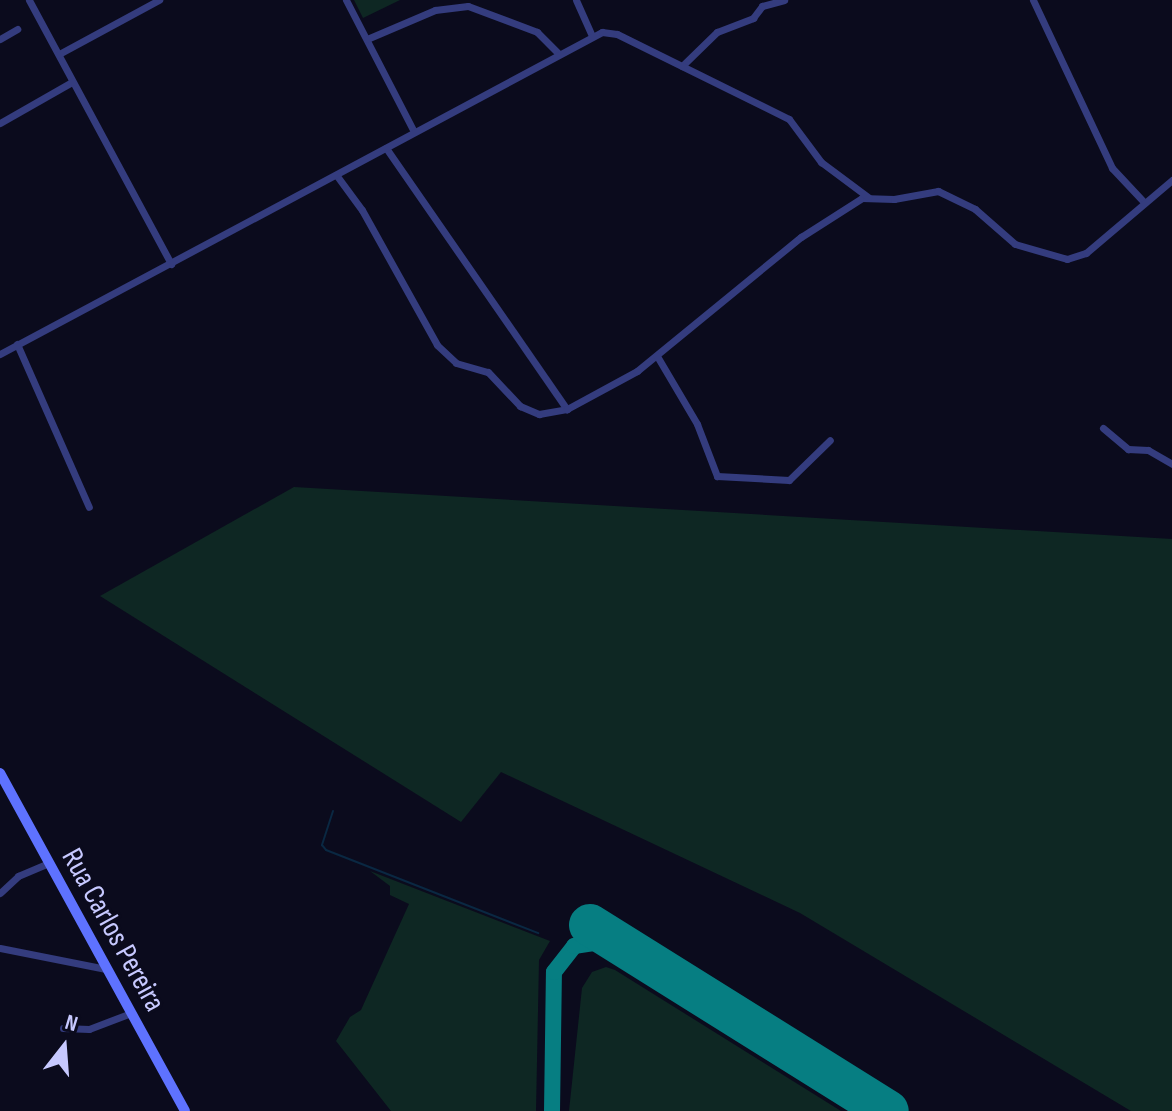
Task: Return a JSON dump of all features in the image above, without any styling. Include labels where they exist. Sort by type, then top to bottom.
[{"type":"main road","name":"Rua Carlos Pereira","points":[[0,773],[185,1111]]},
{"type":"street","points":[[29,0],[171,264]]},
{"type":"street","points":[[59,54],[159,0]]},
{"type":"street","points":[[346,0],[414,132]]},
{"type":"street","points":[[576,0],[592,36]]},
{"type":"street","points":[[682,66],[717,32],[784,0]]},
{"type":"street","points":[[1033,0],[1112,168],[1142,200]]},
{"type":"street","points":[[367,39],[435,10],[468,6],[537,32],[558,53]]},
{"type":"street","points":[[0,39],[17,29]]},
{"type":"street","points":[[0,354],[337,176],[592,36],[617,34],[789,119],[821,162],[868,197]]},
{"type":"street","points":[[0,123],[72,82]]},
{"type":"street","points":[[386,148],[567,409]]},
{"type":"street","points":[[337,176],[362,210],[413,309],[449,359],[488,372],[529,411],[567,409],[657,356],[801,237],[842,207],[868,197],[894,199],[938,191],[975,209],[1015,244],[1067,259],[1086,253],[1142,200],[1172,180]]},
{"type":"street","points":[[17,344],[89,507]]},
{"type":"street","points":[[657,356],[697,424],[717,476],[789,480],[830,440]]},
{"type":"street","points":[[1103,428],[1128,449],[1148,450],[1172,464]]},
{"type":"street","points":[[0,893],[18,876],[49,863]]},
{"type":"street","points":[[0,948],[106,969]]},
{"type":"street","points":[[63,1028],[89,1029],[131,1013]]},
{"type":"green space","points":[[354,0],[400,0],[363,18]]},
{"type":"green space","points":[[294,487],[1172,539],[1172,1111],[1131,1111],[800,913],[501,772],[461,822],[100,596]]},
{"type":"green space","points":[[370,871],[550,941],[539,960],[536,1111],[391,1111],[336,1041],[350,1017],[361,1010],[409,904],[390,895],[390,886]]},
{"type":"green space","points":[[606,967],[841,1111],[569,1111],[582,988],[592,972]]},
{"type":"waterway","points":[[333,811],[322,845],[326,850],[538,933]]},
{"type":"taxiway","points":[[552,1111],[554,972],[574,946],[614,940]]},
{"type":"runway","points":[[590,925],[888,1111]]}]
